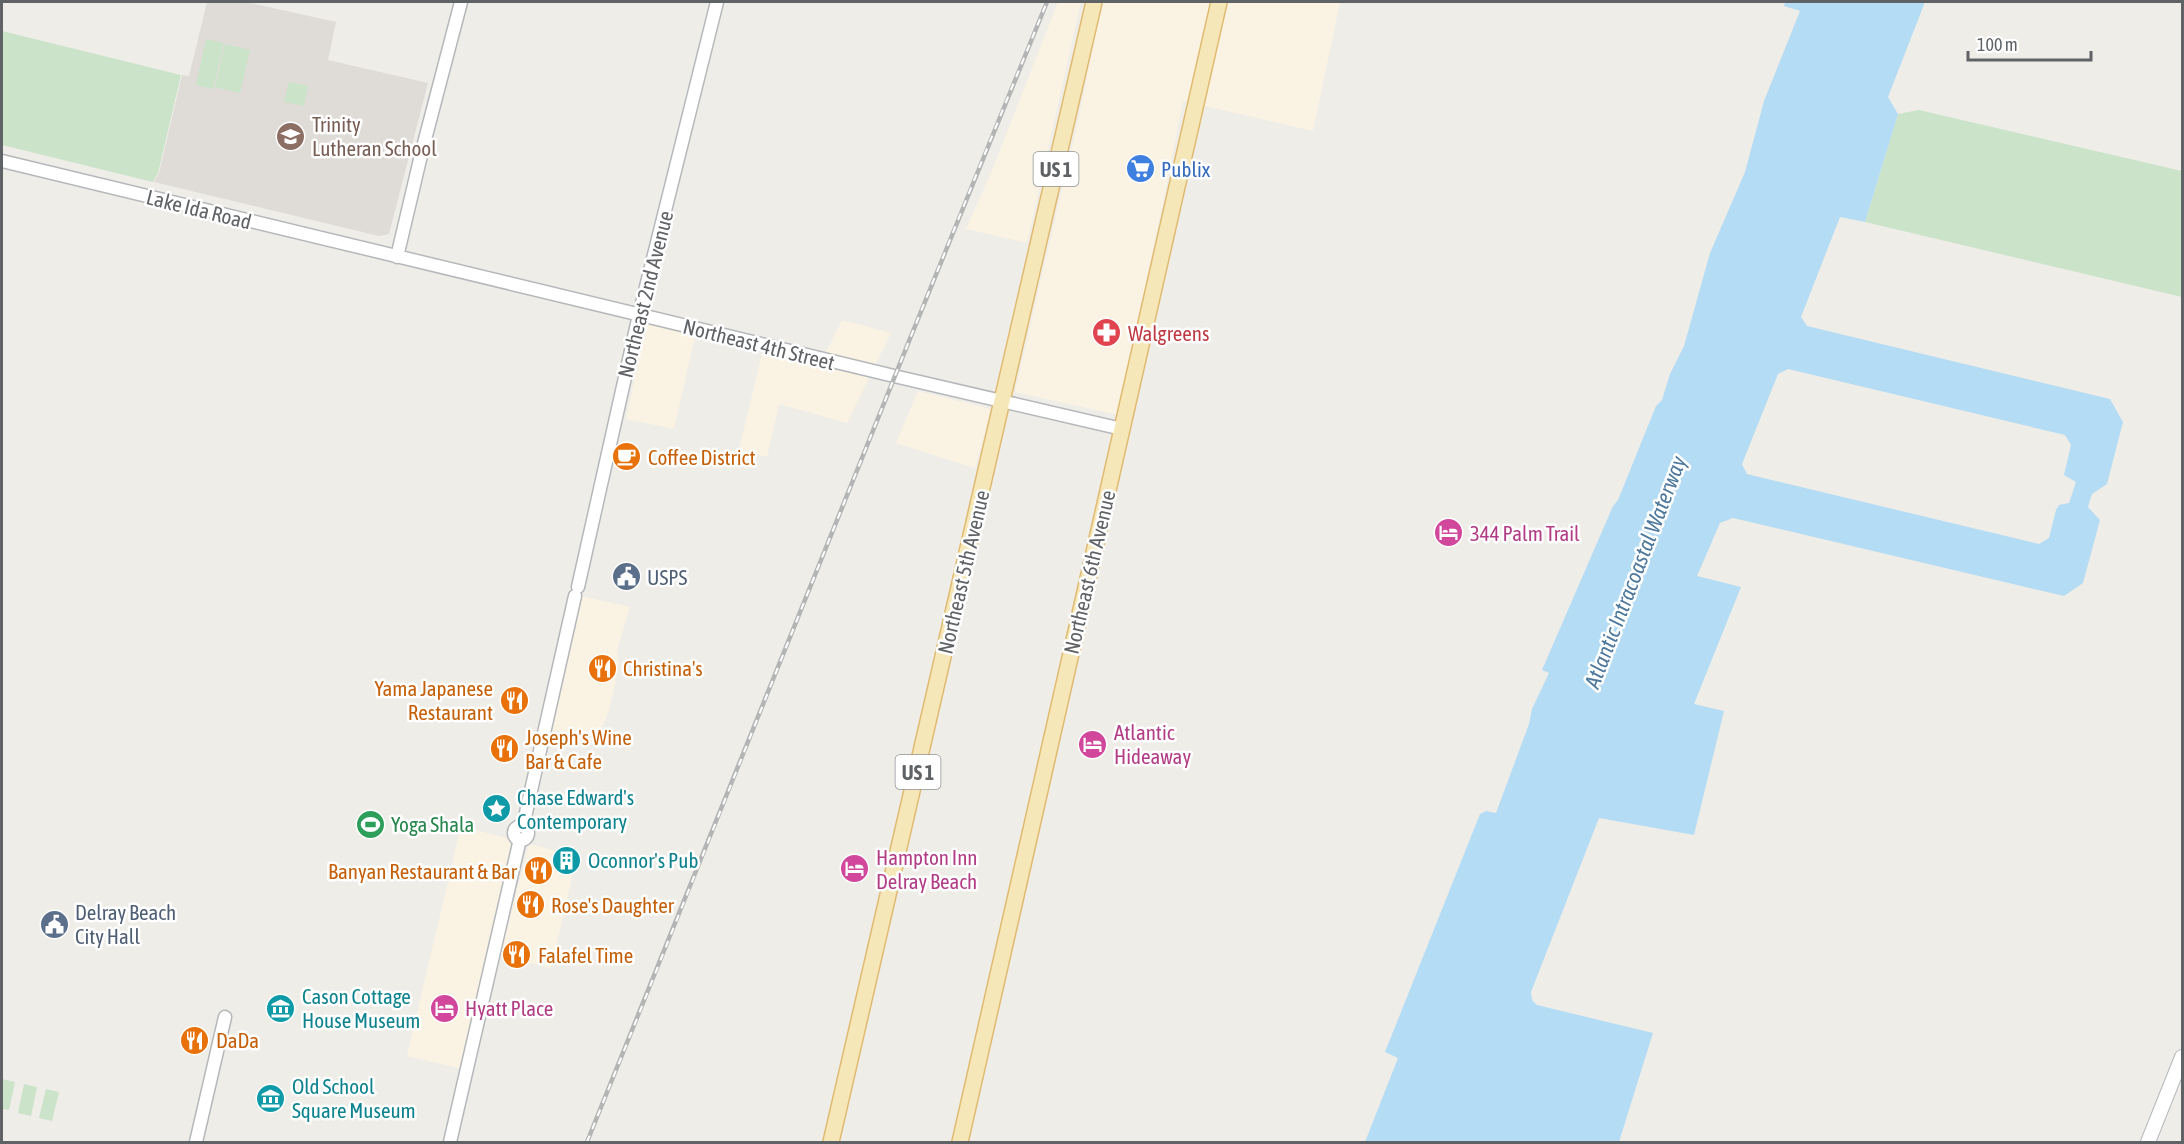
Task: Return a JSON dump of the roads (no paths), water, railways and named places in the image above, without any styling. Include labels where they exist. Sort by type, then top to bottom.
[{"type":"main road","name":"Northeast 5th Avenue","points":[[831,1143],[1094,2]]},
{"type":"main road","name":"Northeast 6th Avenue","points":[[960,1143],[1219,2]]},
{"type":"main road","points":[[2148,1143],[2182,1057]]},
{"type":"street","points":[[397,256],[461,2]]},
{"type":"street","name":"Northeast 2nd Avenue","points":[[450,1143],[520,840],[514,832],[516,828],[523,826],[639,315],[717,2]]},
{"type":"street","name":"Lake Ida Road","points":[[2,161],[397,256]]},
{"type":"street","name":"Northeast 4th Street","points":[[397,256],[1122,429]]},
{"type":"street","points":[[196,1143],[225,1017]]},
{"type":"water","name":"Atlantic Intracoastal Waterway","points":[[1785,2],[1925,2],[1888,97],[1898,114],[1865,222],[1840,217],[1801,317],[1807,326],[2110,399],[2123,422],[2107,484],[2092,494],[2088,507],[2100,520],[2083,583],[2064,596],[1733,518],[1720,523],[1697,576],[1741,587],[1694,704],[1724,711],[1694,835],[1599,818],[1531,992],[1532,1000],[1537,1005],[1653,1033],[1619,1142],[1365,1142],[1398,1058],[1385,1052],[1480,814],[1486,811],[1496,813],[1529,724],[1532,709],[1549,673],[1542,670],[1684,346],[1710,253],[1745,172],[1764,101],[1800,11],[1784,6]],"holes":[[[1788,369],[2065,435],[2071,445],[2064,475],[2076,482],[2069,503],[2059,505],[2056,510],[2049,538],[2039,544],[1747,474],[1742,464],[1778,374]]]},
{"type":"railway","points":[[587,1142],[1047,2]]},
{"type":"place","name":"Trinity Lutheran School","points":[[291,136]]},
{"type":"place","name":"Publix","points":[[1140,169]]},
{"type":"place","name":"Walgreens","points":[[1107,333]]},
{"type":"place","name":"Coffee District","points":[[627,457]]},
{"type":"place","name":"344 Palm Trail","points":[[1449,533]]},
{"type":"place","name":"USPS","points":[[626,577]]},
{"type":"place","name":"Christina's","points":[[602,668]]},
{"type":"place","name":"Yama Japanese Restaurant","points":[[514,700]]},
{"type":"place","name":"Atlantic Hideaway","points":[[1093,744]]},
{"type":"place","name":"Joseph's Wine Bar & Cafe","points":[[504,749]]},
{"type":"place","name":"Chase Edward's Contemporary","points":[[496,809]]},
{"type":"place","name":"Yoga Shala","points":[[370,824]]},
{"type":"place","name":"Oconnor's Pub","points":[[567,860]]},
{"type":"place","name":"Hampton Inn Delray Beach","points":[[855,869]]},
{"type":"place","name":"Banyan Restaurant & Bar","points":[[538,871]]},
{"type":"place","name":"Rose's Daughter","points":[[530,905]]},
{"type":"place","name":"Delray Beach City Hall","points":[[54,924]]},
{"type":"place","name":"Falafel Time","points":[[517,955]]},
{"type":"place","name":"Cason Cottage House Museum","points":[[281,1008]]},
{"type":"place","name":"Hyatt Place","points":[[444,1008]]},
{"type":"place","name":"DaDa","points":[[195,1040]]},
{"type":"place","name":"Old School Square Museum","points":[[271,1098]]}]
